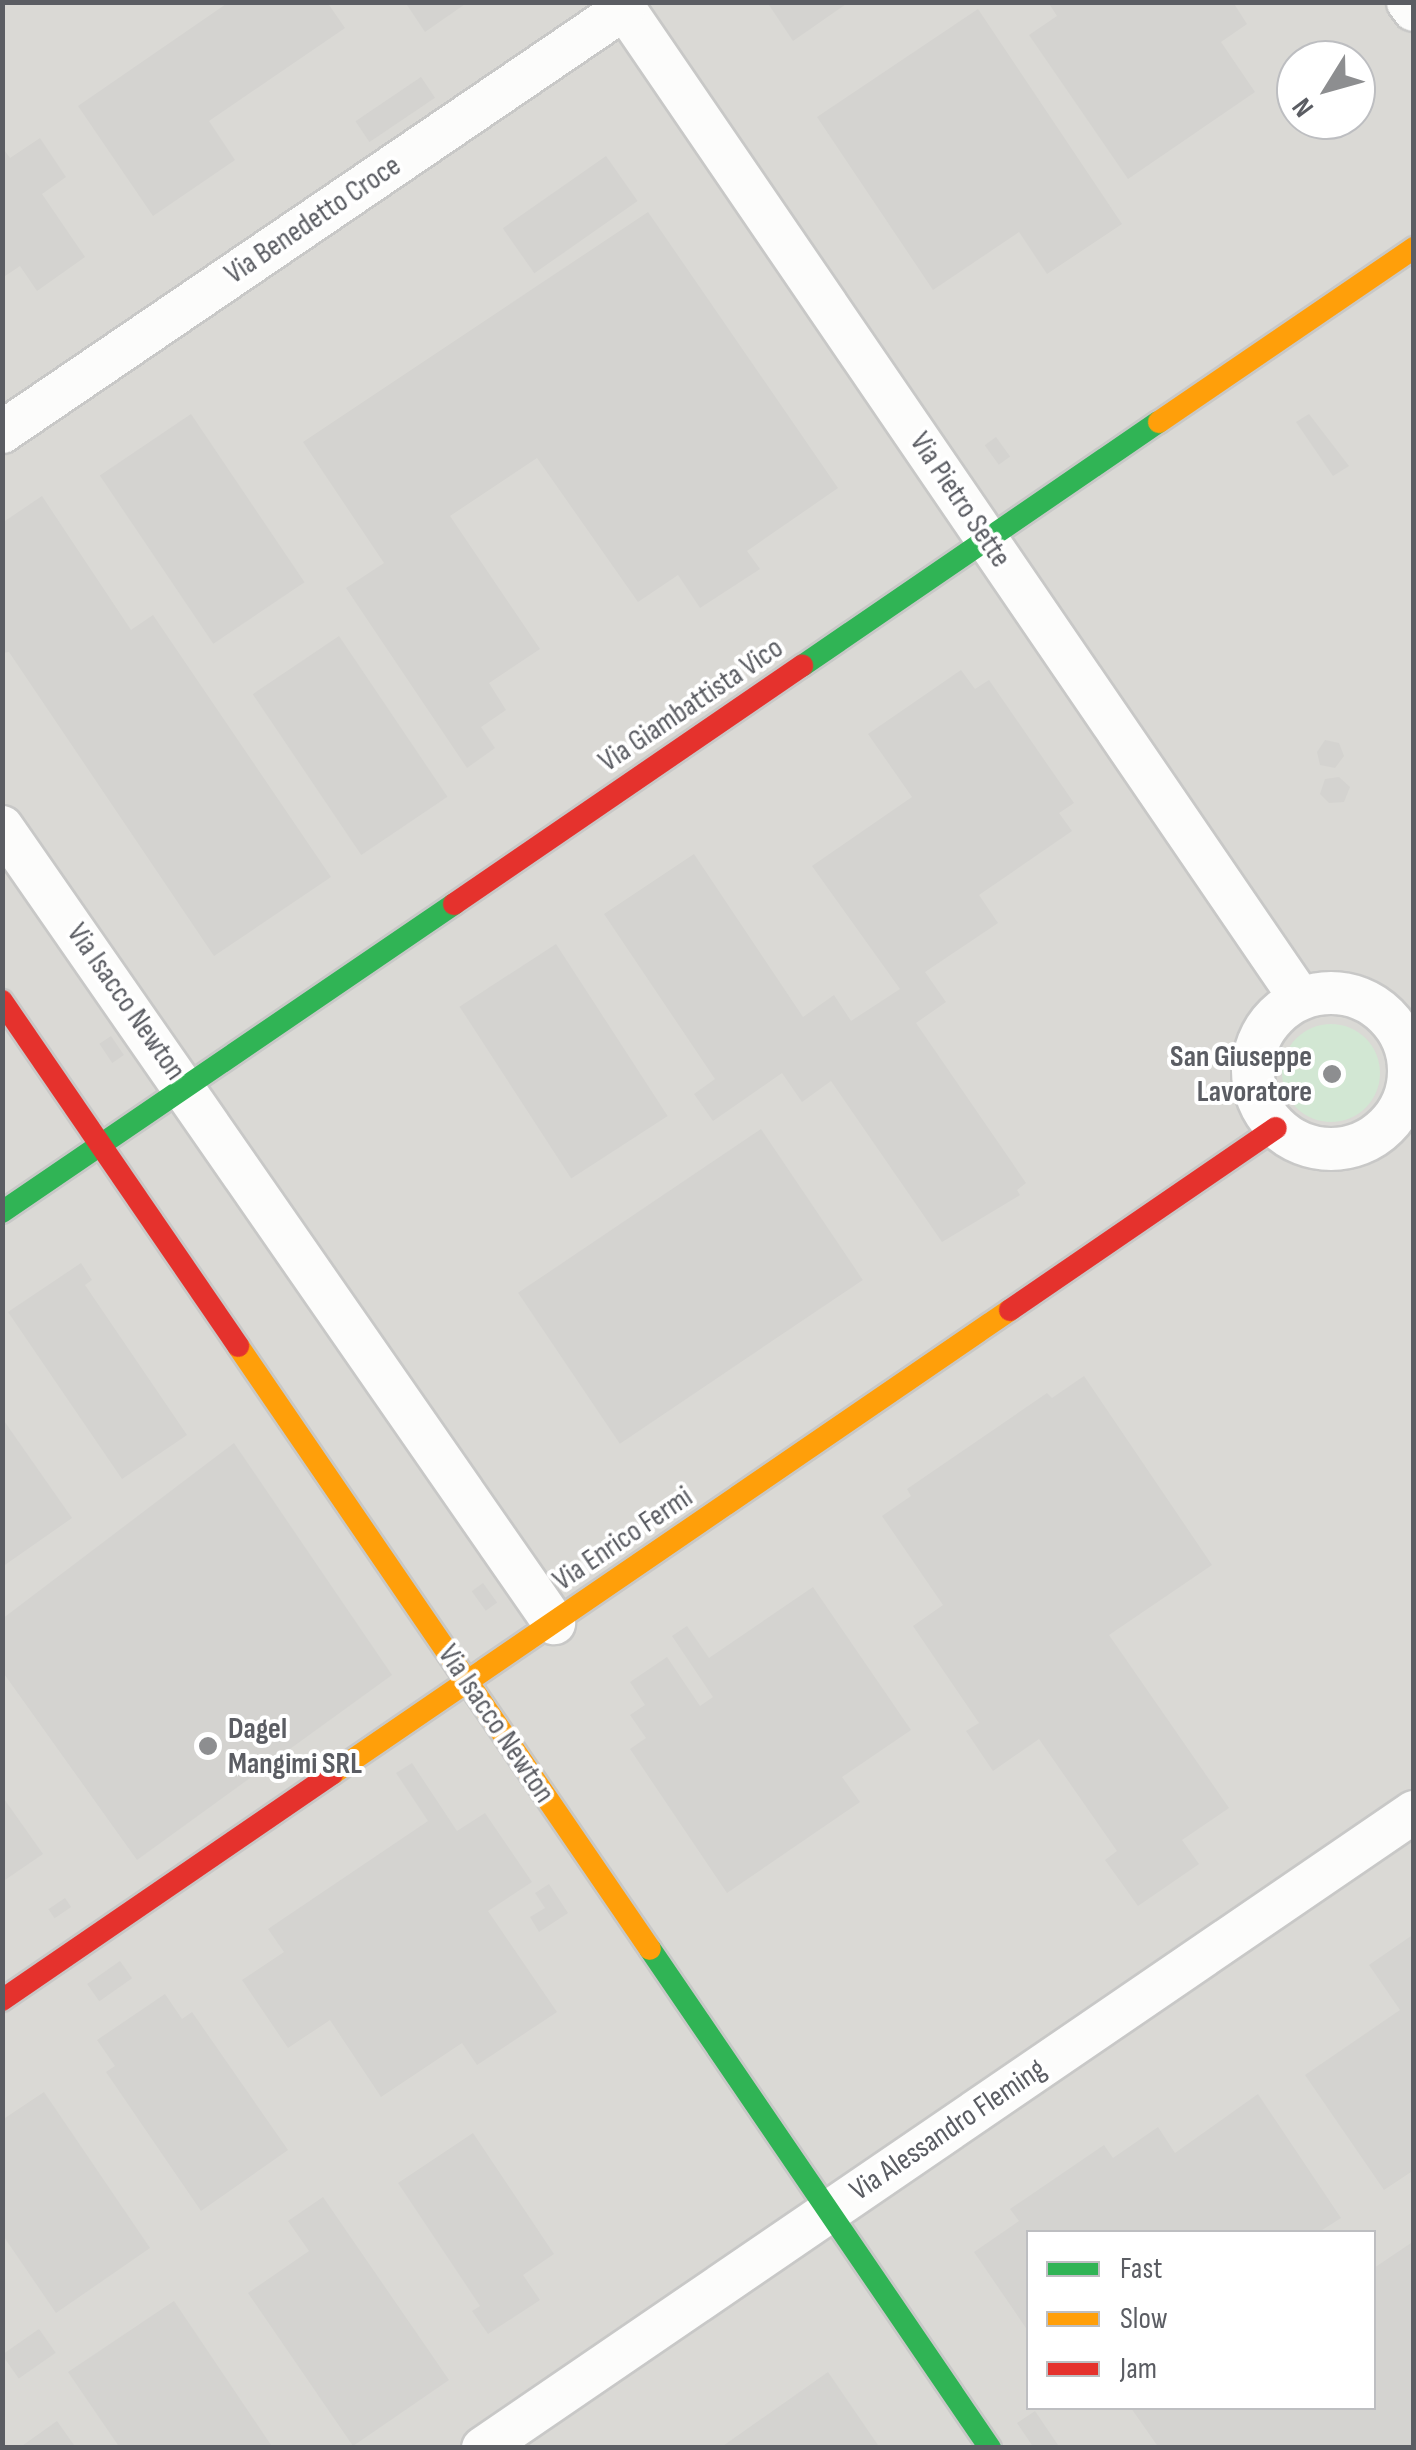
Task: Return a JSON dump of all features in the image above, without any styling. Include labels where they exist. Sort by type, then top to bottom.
[{"type":"street","points":[[1408,2],[1414,10]]},
{"type":"street","name":"Via Benedetto Croce","points":[[2,432],[622,6]]},
{"type":"street","name":"Via Pietro Sette","points":[[622,6],[1300,998]]},
{"type":"street","name":"Via Giambattista Vico","points":[[2,1212],[1414,248]]},
{"type":"street","name":"Via Isacco Newton","points":[[2,827],[186,1087],[554,1623]]},
{"type":"street","points":[[1351,995],[1394,1023],[1410,1072],[1409,1099],[1392,1120],[1349,1148],[1298,1143],[1276,1128],[1257,1095],[1253,1056],[1262,1032],[1300,998],[1351,995]]},
{"type":"street","name":"Via Isacco Newton","points":[[2,1000],[990,2448]]},
{"type":"street","name":"Via Enrico Fermi","points":[[2,2000],[1276,1128]]},
{"type":"street","name":"Via Alessandro Fleming","points":[[483,2448],[1414,1812]]},
{"type":"shaded area","points":[[3,3],[1413,3],[1413,2447],[3,2447]]},
{"type":"green space","points":[[1331,1024],[1350,1027],[1366,1038],[1377,1054],[1377,1092],[1366,1108],[1350,1119],[1331,1122],[1312,1119],[1296,1108],[1285,1092],[1282,1073],[1285,1054],[1296,1038],[1312,1027]]},
{"type":"building","points":[[229,2],[327,2],[345,28],[209,121],[235,160],[153,216],[78,106]]},
{"type":"building","points":[[405,2],[468,2],[425,32]]},
{"type":"building","points":[[767,2],[849,2],[793,41]]},
{"type":"building","points":[[1048,2],[1233,2],[1247,24],[1221,42],[1255,92],[1128,179],[1029,35],[1057,16]]},
{"type":"building","points":[[978,9],[1122,224],[1047,274],[1019,232],[933,290],[817,117]]},
{"type":"building","points":[[421,77],[435,98],[369,142],[356,121]]},
{"type":"building","points":[[40,138],[66,177],[42,194],[85,257],[37,291],[20,266],[2,278],[2,147],[10,158]]},
{"type":"building","points":[[606,156],[638,201],[534,273],[503,228]]},
{"type":"building","points":[[648,212],[838,488],[747,551],[760,569],[700,608],[678,575],[638,602],[537,458],[450,516],[540,649],[489,683],[506,710],[481,727],[495,748],[467,768],[346,588],[384,563],[303,442]]},
{"type":"building","points":[[191,414],[305,582],[213,644],[100,476]]},
{"type":"building","points":[[1309,414],[1349,466],[1333,476],[1296,422]]},
{"type":"building","points":[[996,437],[1010,456],[999,465],[985,445]]},
{"type":"building","points":[[42,496],[131,630],[153,615],[331,877],[214,956],[9,652],[2,653],[2,523]]},
{"type":"building","points":[[339,636],[447,797],[361,855],[253,694]]},
{"type":"building","points":[[961,670],[975,689],[989,680],[1074,803],[1059,813],[1072,831],[979,895],[998,923],[925,972],[946,1002],[916,1023],[1026,1183],[1017,1190],[1020,1195],[942,1242],[831,1081],[802,1102],[782,1073],[713,1121],[694,1094],[715,1079],[604,914],[694,854],[803,1017],[834,995],[851,1021],[900,989],[812,866],[912,797],[868,734]]},
{"type":"building","points":[[1325,740],[1339,743],[1344,756],[1335,768],[1320,765],[1317,752]]},
{"type":"building","points":[[1339,777],[1350,787],[1344,802],[1329,803],[1320,794],[1325,779]]},
{"type":"building","points":[[556,944],[668,1116],[571,1179],[460,1007]]},
{"type":"building","points":[[111,1036],[124,1055],[112,1063],[99,1044]]},
{"type":"building","points":[[761,1129],[863,1280],[620,1444],[518,1293]]},
{"type":"building","points":[[81,1263],[92,1280],[85,1285],[187,1435],[122,1479],[8,1312]]},
{"type":"building","points":[[1084,1376],[1212,1565],[1109,1635],[1229,1808],[1182,1840],[1199,1864],[1138,1906],[1105,1860],[1117,1851],[1039,1739],[993,1771],[966,1731],[979,1723],[913,1626],[943,1605],[882,1516],[911,1496],[907,1489],[1047,1393],[1052,1398]]},
{"type":"building","points":[[2,1418],[72,1518],[2,1567]]},
{"type":"building","points":[[234,1443],[392,1675],[137,1860],[2,1671],[2,1619]]},
{"type":"building","points":[[483,1583],[497,1602],[486,1611],[472,1591]]},
{"type":"building","points":[[813,1587],[911,1730],[842,1777],[860,1802],[727,1893],[630,1749],[646,1738],[630,1715],[645,1705],[630,1682],[667,1657],[700,1706],[713,1697],[672,1636],[687,1626],[709,1658]]},
{"type":"building","points":[[412,1763],[457,1831],[485,1813],[532,1882],[488,1911],[557,2012],[477,2065],[462,2043],[381,2097],[330,2020],[288,2048],[242,1980],[284,1952],[268,1929],[428,1821],[396,1773]]},
{"type":"building","points":[[2,1796],[43,1854],[2,1882]]},
{"type":"building","points":[[549,1884],[568,1913],[539,1932],[530,1917],[545,1908],[535,1893]]},
{"type":"building","points":[[65,1898],[71,1907],[55,1918],[48,1909]]},
{"type":"building","points":[[1414,1934],[1414,2170],[1384,2190],[1305,2075],[1400,2010],[1369,1965]]},
{"type":"building","points":[[120,1961],[132,1978],[99,2001],[87,1984]]},
{"type":"building","points":[[165,1994],[182,2019],[192,2012],[288,2150],[201,2211],[106,2072],[115,2066],[97,2040]]},
{"type":"building","points":[[44,2092],[150,2248],[56,2313],[2,2234],[2,2120]]},
{"type":"building","points":[[1258,2094],[1341,2218],[1322,2230],[1026,2230],[1026,2328],[974,2252],[1019,2221],[1010,2209],[1104,2145],[1113,2158],[1158,2127],[1175,2153]]},
{"type":"building","points":[[473,2133],[554,2254],[523,2275],[540,2300],[488,2334],[472,2311],[480,2306],[398,2183]]},
{"type":"building","points":[[323,2197],[449,2380],[353,2446],[248,2293],[309,2251],[288,2221]]},
{"type":"building","points":[[1414,2241],[1414,2448],[1159,2448],[1132,2410],[1376,2410],[1376,2267]]},
{"type":"building","points":[[174,2301],[273,2448],[120,2448],[68,2372]]},
{"type":"building","points":[[39,2329],[56,2353],[19,2379],[2,2355]]},
{"type":"building","points":[[828,2372],[880,2448],[720,2448]]},
{"type":"building","points":[[1035,2411],[1060,2448],[1034,2448],[1017,2423]]},
{"type":"building","points":[[57,2421],[76,2448],[19,2448]]},
{"type":"traffic: fast","points":[[802,666],[1159,422]]},
{"type":"traffic: fast","points":[[2,1212],[454,904]]},
{"type":"traffic: fast","points":[[650,1949],[990,2448]]},
{"type":"traffic: slow","points":[[1159,422],[1414,248]]},
{"type":"traffic: slow","points":[[332,1774],[1010,1310]]},
{"type":"traffic: slow","points":[[238,1346],[650,1949]]},
{"type":"traffic: jam","points":[[454,904],[802,666]]},
{"type":"traffic: jam","points":[[2,1001],[238,1346]]},
{"type":"traffic: jam","points":[[1010,1310],[1276,1128]]},
{"type":"traffic: jam","points":[[2,2000],[332,1774]]},
{"type":"place","name":"San Giuseppe Lavoratore","points":[[1332,1074]]},
{"type":"place","name":"Dagel Mangimi SRL","points":[[208,1746]]}]
